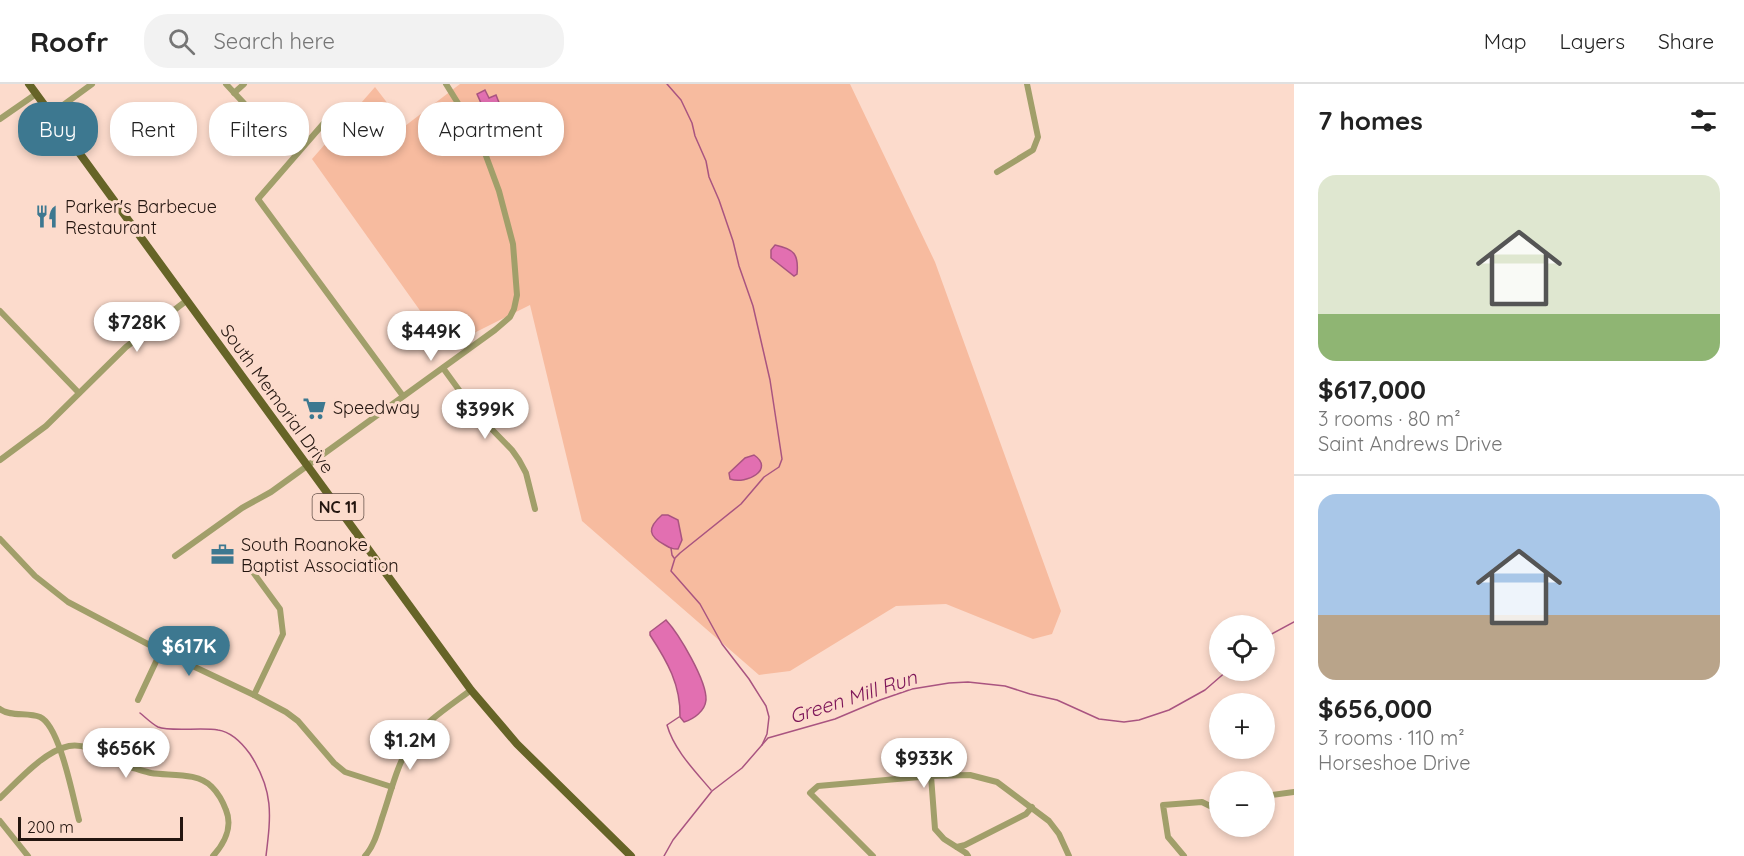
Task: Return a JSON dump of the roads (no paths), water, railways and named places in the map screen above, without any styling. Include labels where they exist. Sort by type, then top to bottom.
[{"type":"main road","name":"South Memorial Drive","points":[[29,84],[42,102]]},
{"type":"main road","name":"South Memorial Drive","points":[[81,156],[471,690],[517,744],[630,856]]},
{"type":"street","points":[[67,102],[92,84]]},
{"type":"street","points":[[226,84],[242,102]]},
{"type":"street","points":[[234,93],[244,84]]},
{"type":"street","points":[[175,556],[242,507],[271,492],[443,368],[504,323],[514,309],[517,295],[513,244],[490,165],[474,128],[446,84]]},
{"type":"street","points":[[997,172],[1033,150],[1038,137],[1027,84]]},
{"type":"street","points":[[0,119],[36,94]]},
{"type":"street","points":[[321,126],[258,199],[403,396]]},
{"type":"street","points":[[0,460],[46,426],[126,347],[186,301]]},
{"type":"street","points":[[0,311],[79,393]]},
{"type":"street","points":[[443,368],[475,412],[519,460],[528,479],[535,509]]},
{"type":"street","points":[[0,539],[35,576],[68,602],[161,651],[254,694],[286,712],[298,721],[333,763],[345,772],[392,787]]},
{"type":"street","points":[[250,568],[280,609],[282,634],[254,694]]},
{"type":"street","points":[[138,700],[161,651]]},
{"type":"street","points":[[365,856],[379,829],[401,761],[413,738],[471,690]]},
{"type":"street","points":[[0,709],[42,718],[52,727],[79,820]]},
{"type":"street","points":[[0,798],[38,763],[60,749],[85,746],[127,766],[151,773],[202,780],[212,786],[221,798],[228,815],[229,829],[221,848],[213,856]]},
{"type":"street","points":[[873,856],[810,793],[818,786],[931,776],[970,775],[997,782],[1032,807],[1049,821],[1059,834],[1069,856]]},
{"type":"street","points":[[931,776],[935,829],[944,839],[968,856]]},
{"type":"street","points":[[1275,795],[1294,792]]},
{"type":"street","points":[[1184,856],[1168,837],[1163,805],[1202,802],[1209,806]]},
{"type":"street","points":[[956,847],[965,845],[1026,814],[1032,807]]},
{"type":"street","points":[[0,820],[28,856]]},
{"type":"waterway","points":[[667,84],[681,100],[692,123],[753,306],[770,380],[782,459],[779,467],[764,477],[741,504],[675,558],[671,571],[700,604],[722,644],[766,706],[769,717],[767,734],[762,745]]},
{"type":"waterway","points":[[671,548],[674,558]]},
{"type":"waterway","name":"Green Mill Run","points":[[1275,632],[1294,622]]},
{"type":"waterway","name":"Green Mill Run","points":[[664,856],[673,840],[712,791],[742,768],[768,738],[835,719],[912,689],[968,682],[1005,686],[1057,700],[1099,719],[1124,722],[1139,720],[1169,710],[1205,690],[1215,681]]},
{"type":"waterway","points":[[140,713],[158,727],[223,731],[244,746],[258,767],[267,792],[269,828],[266,856]]},
{"type":"waterway","points":[[679,717],[667,725],[670,734],[686,760],[711,790]]},
{"type":"place","name":"Parker's Barbecue Restaurant","points":[[47,217]]},
{"type":"place","name":"Speedway","points":[[315,408]]},
{"type":"place","name":"South Roanoke Baptist Association","points":[[223,555]]}]
